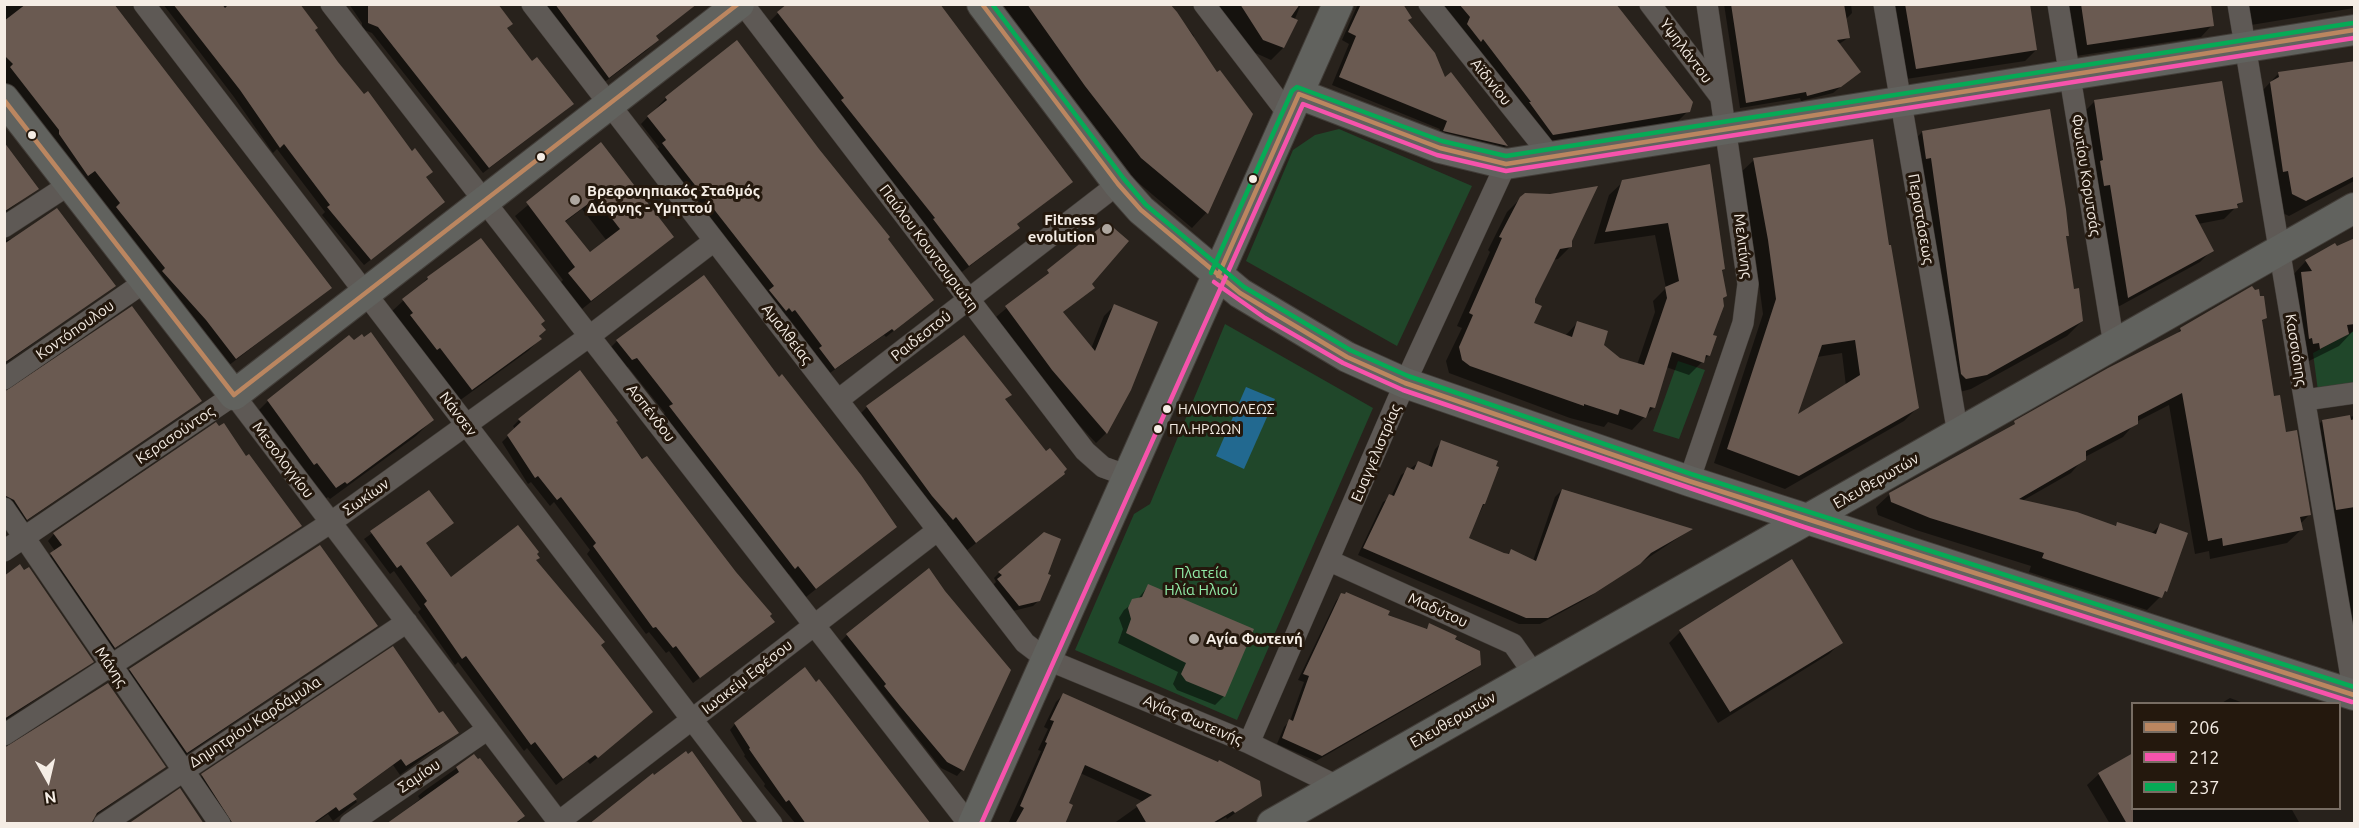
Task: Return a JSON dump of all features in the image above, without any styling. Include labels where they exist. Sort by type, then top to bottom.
[{"type":"main road","name":"Κερασούντος","points":[[234,395],[741,4]]},
{"type":"main road","points":[[982,4],[1118,184],[1141,210],[1218,276],[1269,312],[1347,357],[1406,383],[1689,481],[2354,695]]},
{"type":"main road","points":[[971,824],[1338,4]]},
{"type":"main road","points":[[1294,105],[1440,148],[1506,164],[1552,159],[2355,30]]},
{"type":"main road","name":"Μεσολογγίου","points":[[4,99],[234,395]]},
{"type":"main road","name":"Ελευθερωτών","points":[[1272,824],[2355,208]]},
{"type":"street","name":"Νάνσεν","points":[[144,4],[772,824]]},
{"type":"street","name":"Ασπένδου","points":[[332,4],[484,202],[591,335],[971,824]]},
{"type":"street","name":"Αμαλθείας","points":[[532,4],[1025,643],[1046,659]]},
{"type":"street","name":"Παύλου Κουντουριώτη","points":[[741,4],[1085,451],[1103,467],[1128,476]]},
{"type":"street","points":[[1204,4],[1294,105]]},
{"type":"street","name":"Αϊδινίου","points":[[1429,4],[1552,159]]},
{"type":"street","name":"Υψηλάντου","points":[[1650,4],[1721,98]]},
{"type":"street","name":"Μελιτίνης","points":[[1689,481],[1743,323],[1748,284],[1707,4]]},
{"type":"street","name":"Περιστάσεως","points":[[1884,4],[1958,434]]},
{"type":"street","name":"Φωτίου Κορυτσάς","points":[[2058,4],[2114,345]]},
{"type":"street","name":"Κασσιόπης","points":[[2238,4],[2354,695]]},
{"type":"street","name":"Ευαγγελιστρίας","points":[[1249,743],[1406,383],[1506,164]]},
{"type":"street","points":[[4,227],[70,184]]},
{"type":"street","name":"Ραιδεστού","points":[[838,400],[1118,184]]},
{"type":"street","name":"Σωκίων","points":[[4,735],[330,523],[591,335],[714,241]]},
{"type":"street","name":"Κοντόπουλου","points":[[4,379],[146,281]]},
{"type":"street","points":[[2305,400],[2355,393]]},
{"type":"street","name":"Μεσολογγίου","points":[[234,395],[558,823]]},
{"type":"street","name":"Κερασούντος","points":[[4,551],[234,395]]},
{"type":"street","name":"Μάνης","points":[[4,508],[109,665],[220,824]]},
{"type":"street","name":"Ιωακείμ Εφέσου","points":[[558,823],[938,530]]},
{"type":"street","name":"Μαδύτου","points":[[1330,561],[1513,644],[1534,674]]},
{"type":"street","name":"Δημητρίου Καρδάμυλα","points":[[104,824],[407,622]]},
{"type":"street","name":"Αγίας Φωτεινής","points":[[1046,659],[1249,743],[1337,786]]},
{"type":"street","name":"Σαμίου","points":[[350,824],[488,729]]},
{"type":"green space","points":[[1339,129],[1472,186],[1397,346],[1246,261],[1293,150],[1315,135]]},
{"type":"green space","name":"Πλατεία Ηλία Ηλιού","points":[[1225,324],[1373,408],[1237,720],[1075,650],[1134,514],[1150,504]]},
{"type":"green space","points":[[2354,331],[2354,384],[2318,391],[2313,353]]},
{"type":"green space","points":[[1678,361],[1705,370],[1679,439],[1653,431]]},
{"type":"water","points":[[1246,387],[1275,399],[1244,469],[1216,456]]},
{"type":"building","points":[[26,4],[114,4],[332,288],[236,359],[206,320],[162,271],[165,268],[116,207],[120,203],[95,171],[88,176],[59,134],[59,130],[10,67],[13,64],[4,55],[4,21]]},
{"type":"building","points":[[173,4],[222,4],[225,8],[229,4],[300,4],[318,28],[315,30],[338,62],[364,94],[368,91],[412,151],[415,148],[433,172],[426,177],[445,202],[371,260],[327,207],[330,205],[284,144],[280,148],[240,90]]},
{"type":"building","points":[[368,4],[498,4],[513,24],[507,28],[532,61],[537,57],[574,104],[489,168],[378,27],[368,23]]},
{"type":"building","points":[[555,4],[697,4],[656,36],[659,40],[609,78]]},
{"type":"building","points":[[787,4],[940,4],[1073,182],[1017,224],[1020,228],[969,266],[933,219],[935,218],[841,100],[844,98],[777,12]]},
{"type":"building","points":[[1027,4],[1170,4],[1177,12],[1217,72],[1220,70],[1253,114],[1208,214],[1141,158],[1085,86]]},
{"type":"building","points":[[1240,4],[1300,4],[1291,17],[1298,20],[1284,48],[1263,40]]},
{"type":"building","points":[[1361,4],[1403,4],[1412,18],[1408,20],[1435,53],[1445,77],[1451,72],[1508,146],[1443,131],[1447,121],[1339,77],[1356,36],[1348,32]]},
{"type":"building","points":[[1459,4],[1616,4],[1693,102],[1690,112],[1553,135],[1483,39],[1481,42],[1467,24],[1470,17]]},
{"type":"building","points":[[1731,4],[1844,4],[1850,38],[1837,40],[1861,72],[1841,87],[1807,96],[1806,92],[1746,103]]},
{"type":"building","points":[[1905,4],[2030,4],[2037,50],[1916,69]]},
{"type":"building","points":[[2081,4],[2211,4],[2214,26],[2087,45]]},
{"type":"building","points":[[737,40],[819,149],[890,237],[888,239],[934,300],[894,331],[892,329],[835,369],[819,348],[822,346],[795,310],[792,312],[789,308],[786,311],[769,290],[774,286],[662,143],[666,140],[647,116],[667,100],[665,97]]},
{"type":"building","points":[[2355,61],[2355,176],[2306,201],[2292,194],[2288,171],[2283,172],[2270,82],[2279,77],[2278,72]]},
{"type":"building","points":[[2222,81],[2243,202],[2237,204],[2238,208],[2195,215],[2214,251],[2128,298],[2110,185],[2104,186],[2100,161],[2103,160],[2094,100]]},
{"type":"building","points":[[2050,109],[2066,209],[2069,236],[2066,236],[2074,289],[2079,288],[2083,321],[1987,375],[1966,379],[1961,374],[1931,158],[1926,159],[1922,131]]},
{"type":"building","points":[[1873,139],[1889,245],[1891,245],[1919,408],[1799,476],[1727,449],[1776,299],[1753,158]],"holes":[[[1855,340],[1860,375],[1798,414],[1822,345]]]},
{"type":"building","points":[[4,142],[39,189],[5,211],[4,211]]},
{"type":"building","points":[[601,142],[674,237],[591,301],[568,273],[575,267],[526,202]],"holes":[[[596,198],[620,229],[590,252],[565,221]]]},
{"type":"building","points":[[1710,164],[1727,296],[1723,298],[1724,306],[1713,335],[1717,336],[1710,356],[1706,355],[1704,363],[1672,352],[1655,408],[1650,407],[1646,418],[1620,409],[1618,415],[1584,404],[1584,406],[1470,366],[1462,360],[1459,347],[1473,315],[1469,313],[1502,238],[1499,237],[1520,197],[1525,193],[1550,194],[1598,186],[1572,241],[1572,247],[1560,249],[1535,299],[1535,303],[1542,306],[1534,323],[1572,337],[1577,321],[1608,331],[1604,345],[1620,358],[1644,365],[1667,298],[1665,287],[1679,281],[1668,223],[1605,232],[1622,180]]},
{"type":"building","points":[[57,208],[116,286],[4,363],[4,244]]},
{"type":"building","points":[[1107,222],[1129,241],[1092,284],[1095,288],[1063,312],[1095,351],[1114,304],[1158,322],[1131,390],[1107,434],[1052,370],[1005,306],[1049,273],[1047,270]]},
{"type":"building","points":[[481,238],[545,321],[541,324],[546,330],[539,336],[542,339],[472,390],[440,348],[437,350],[410,315],[413,313],[402,299],[428,279],[427,277]]},
{"type":"building","points":[[2355,238],[2355,324],[2347,325],[2349,334],[2320,349],[2319,343],[2313,344],[2312,338],[2309,339],[2301,272],[2312,271],[2305,260],[2335,243],[2337,246]]},
{"type":"building","points":[[704,275],[779,377],[782,374],[861,475],[897,527],[816,589],[798,566],[795,569],[669,406],[673,404],[637,358],[632,360],[616,340]]},
{"type":"building","points":[[2252,286],[2255,290],[2259,289],[2260,296],[2264,296],[2267,318],[2262,320],[2274,396],[2280,395],[2286,432],[2297,430],[2311,515],[2300,517],[2303,530],[2223,546],[2222,538],[2208,541],[2182,393],[2138,416],[2138,424],[2086,451],[2086,460],[2019,499],[2077,512],[2116,526],[2117,522],[2156,534],[2160,523],[2188,533],[2167,592],[2165,591],[2162,598],[2042,558],[2044,553],[1930,518],[1891,502],[1889,493],[2015,424],[2014,421],[2108,368],[2181,331],[2180,328]]},
{"type":"building","points":[[132,306],[202,401],[27,520],[14,500],[4,495],[4,392]]},
{"type":"building","points":[[371,332],[434,420],[347,484],[345,482],[336,488],[317,463],[314,465],[267,400],[349,335],[354,340],[362,334],[364,337]]},
{"type":"building","points":[[964,335],[1012,395],[1005,399],[1046,451],[1050,448],[1067,469],[1065,474],[976,543],[956,517],[953,520],[932,496],[866,406]]},
{"type":"building","points":[[580,370],[618,421],[616,422],[642,459],[647,456],[736,572],[772,614],[770,616],[775,622],[700,678],[676,646],[673,648],[656,627],[653,628],[593,546],[596,543],[561,497],[557,500],[538,476],[535,478],[507,435],[521,422],[518,419]]},
{"type":"building","points":[[2350,415],[2351,420],[2355,419],[2355,507],[2336,510],[2322,420]]},
{"type":"building","points":[[216,422],[219,426],[224,423],[246,456],[249,454],[302,526],[115,648],[50,553],[62,545],[53,533]]},
{"type":"building","points":[[1441,440],[1498,461],[1496,466],[1499,467],[1469,538],[1504,553],[1509,554],[1511,549],[1536,561],[1562,489],[1693,529],[1651,553],[1640,564],[1595,593],[1548,618],[1526,618],[1363,548],[1389,494],[1394,496],[1407,467],[1414,470],[1418,461],[1432,467]]},
{"type":"building","points":[[429,490],[454,523],[426,543],[451,577],[518,525],[539,552],[537,554],[540,558],[536,560],[605,642],[601,645],[653,712],[598,758],[595,755],[563,779],[535,742],[531,745],[466,656],[462,659],[424,604],[427,601],[401,565],[397,568],[370,531]]},
{"type":"building","points":[[1044,532],[1061,539],[1048,574],[1051,575],[1040,601],[1019,606],[997,579],[1002,575],[998,572]]},
{"type":"building","points":[[320,545],[378,626],[187,753],[129,669]]},
{"type":"building","points":[[1792,559],[1843,643],[1730,712],[1679,630]]},
{"type":"building","points":[[20,564],[24,570],[29,567],[94,662],[4,719],[4,576]]},
{"type":"building","points":[[929,568],[945,591],[1011,670],[964,771],[947,762],[884,686],[886,684],[846,634]]},
{"type":"building","name":"Αγία Φωτεινή","points":[[1148,584],[1254,629],[1225,697],[1186,681],[1181,674],[1186,663],[1126,633],[1131,619],[1128,608],[1132,599],[1142,597]]},
{"type":"building","points":[[1346,592],[1390,611],[1388,615],[1427,629],[1429,623],[1457,636],[1455,639],[1480,651],[1481,665],[1322,756],[1282,738],[1289,719],[1293,721],[1309,676],[1303,674],[1341,593]]},
{"type":"building","points":[[393,646],[439,713],[443,711],[459,733],[406,766],[401,759],[353,794],[357,799],[339,811],[336,807],[312,824],[233,824],[201,774]]},
{"type":"building","points":[[805,667],[816,682],[819,679],[931,824],[806,824],[789,800],[786,802],[734,723]]},
{"type":"building","points":[[108,683],[166,767],[97,813],[91,824],[4,824],[4,748]]},
{"type":"building","points":[[1063,693],[1218,762],[1219,760],[1260,781],[1262,796],[1235,813],[1233,811],[1211,824],[1147,824],[1136,805],[1152,795],[1085,765],[1069,803],[1073,805],[1065,824],[1015,824],[1024,808],[1020,806],[1047,743],[1045,742],[1054,721],[1050,720]]},
{"type":"building","points":[[686,751],[688,754],[692,751],[744,824],[589,824],[653,773],[654,775]]},
{"type":"building","points":[[474,754],[478,759],[480,758],[525,816],[514,824],[386,824],[459,772],[456,767]]},
{"type":"building","points":[[2131,754],[2133,824],[2127,824],[2098,773]]},
{"type":"building","points":[[180,788],[204,824],[128,824]]},
{"type":"transit line","name":"206","points":[[4,100],[234,395],[738,4]]},
{"type":"transit line","name":"206","points":[[982,4],[1118,184],[1141,210],[1240,293],[1347,357],[1405,383],[1689,481],[2354,695]]},
{"type":"transit line","name":"237","points":[[992,4],[1146,205],[1244,287],[1350,350],[1408,376],[1691,474],[2354,687]]},
{"type":"transit line","name":"237","points":[[1211,273],[1292,91],[1297,87],[1442,141],[1506,156],[2353,23]]},
{"type":"transit line","name":"206","points":[[1218,276],[1299,94],[1440,148],[1506,164],[2354,30]]},
{"type":"transit line","name":"212","points":[[981,824],[1303,104],[1437,155],[1506,171],[2354,38]]},
{"type":"transit line","name":"212","points":[[1214,282],[1265,318],[1343,363],[1403,390],[1804,527],[2352,702]]},
{"type":"place","name":"Βρεφονηπιακός Σταθμός Δάφνης - Υμηττού","points":[[575,200]]},
{"type":"place","name":"Fitness evolution","points":[[1107,229]]},
{"type":"place","name":"ΗΛΙΟΥΠΟΛΕΩΣ","points":[[1167,409]]},
{"type":"place","name":"ΠΛ.ΗΡΩΩΝ","points":[[1158,429]]},
{"type":"place","name":"Αγία Φωτεινή","points":[[1194,639]]}]
